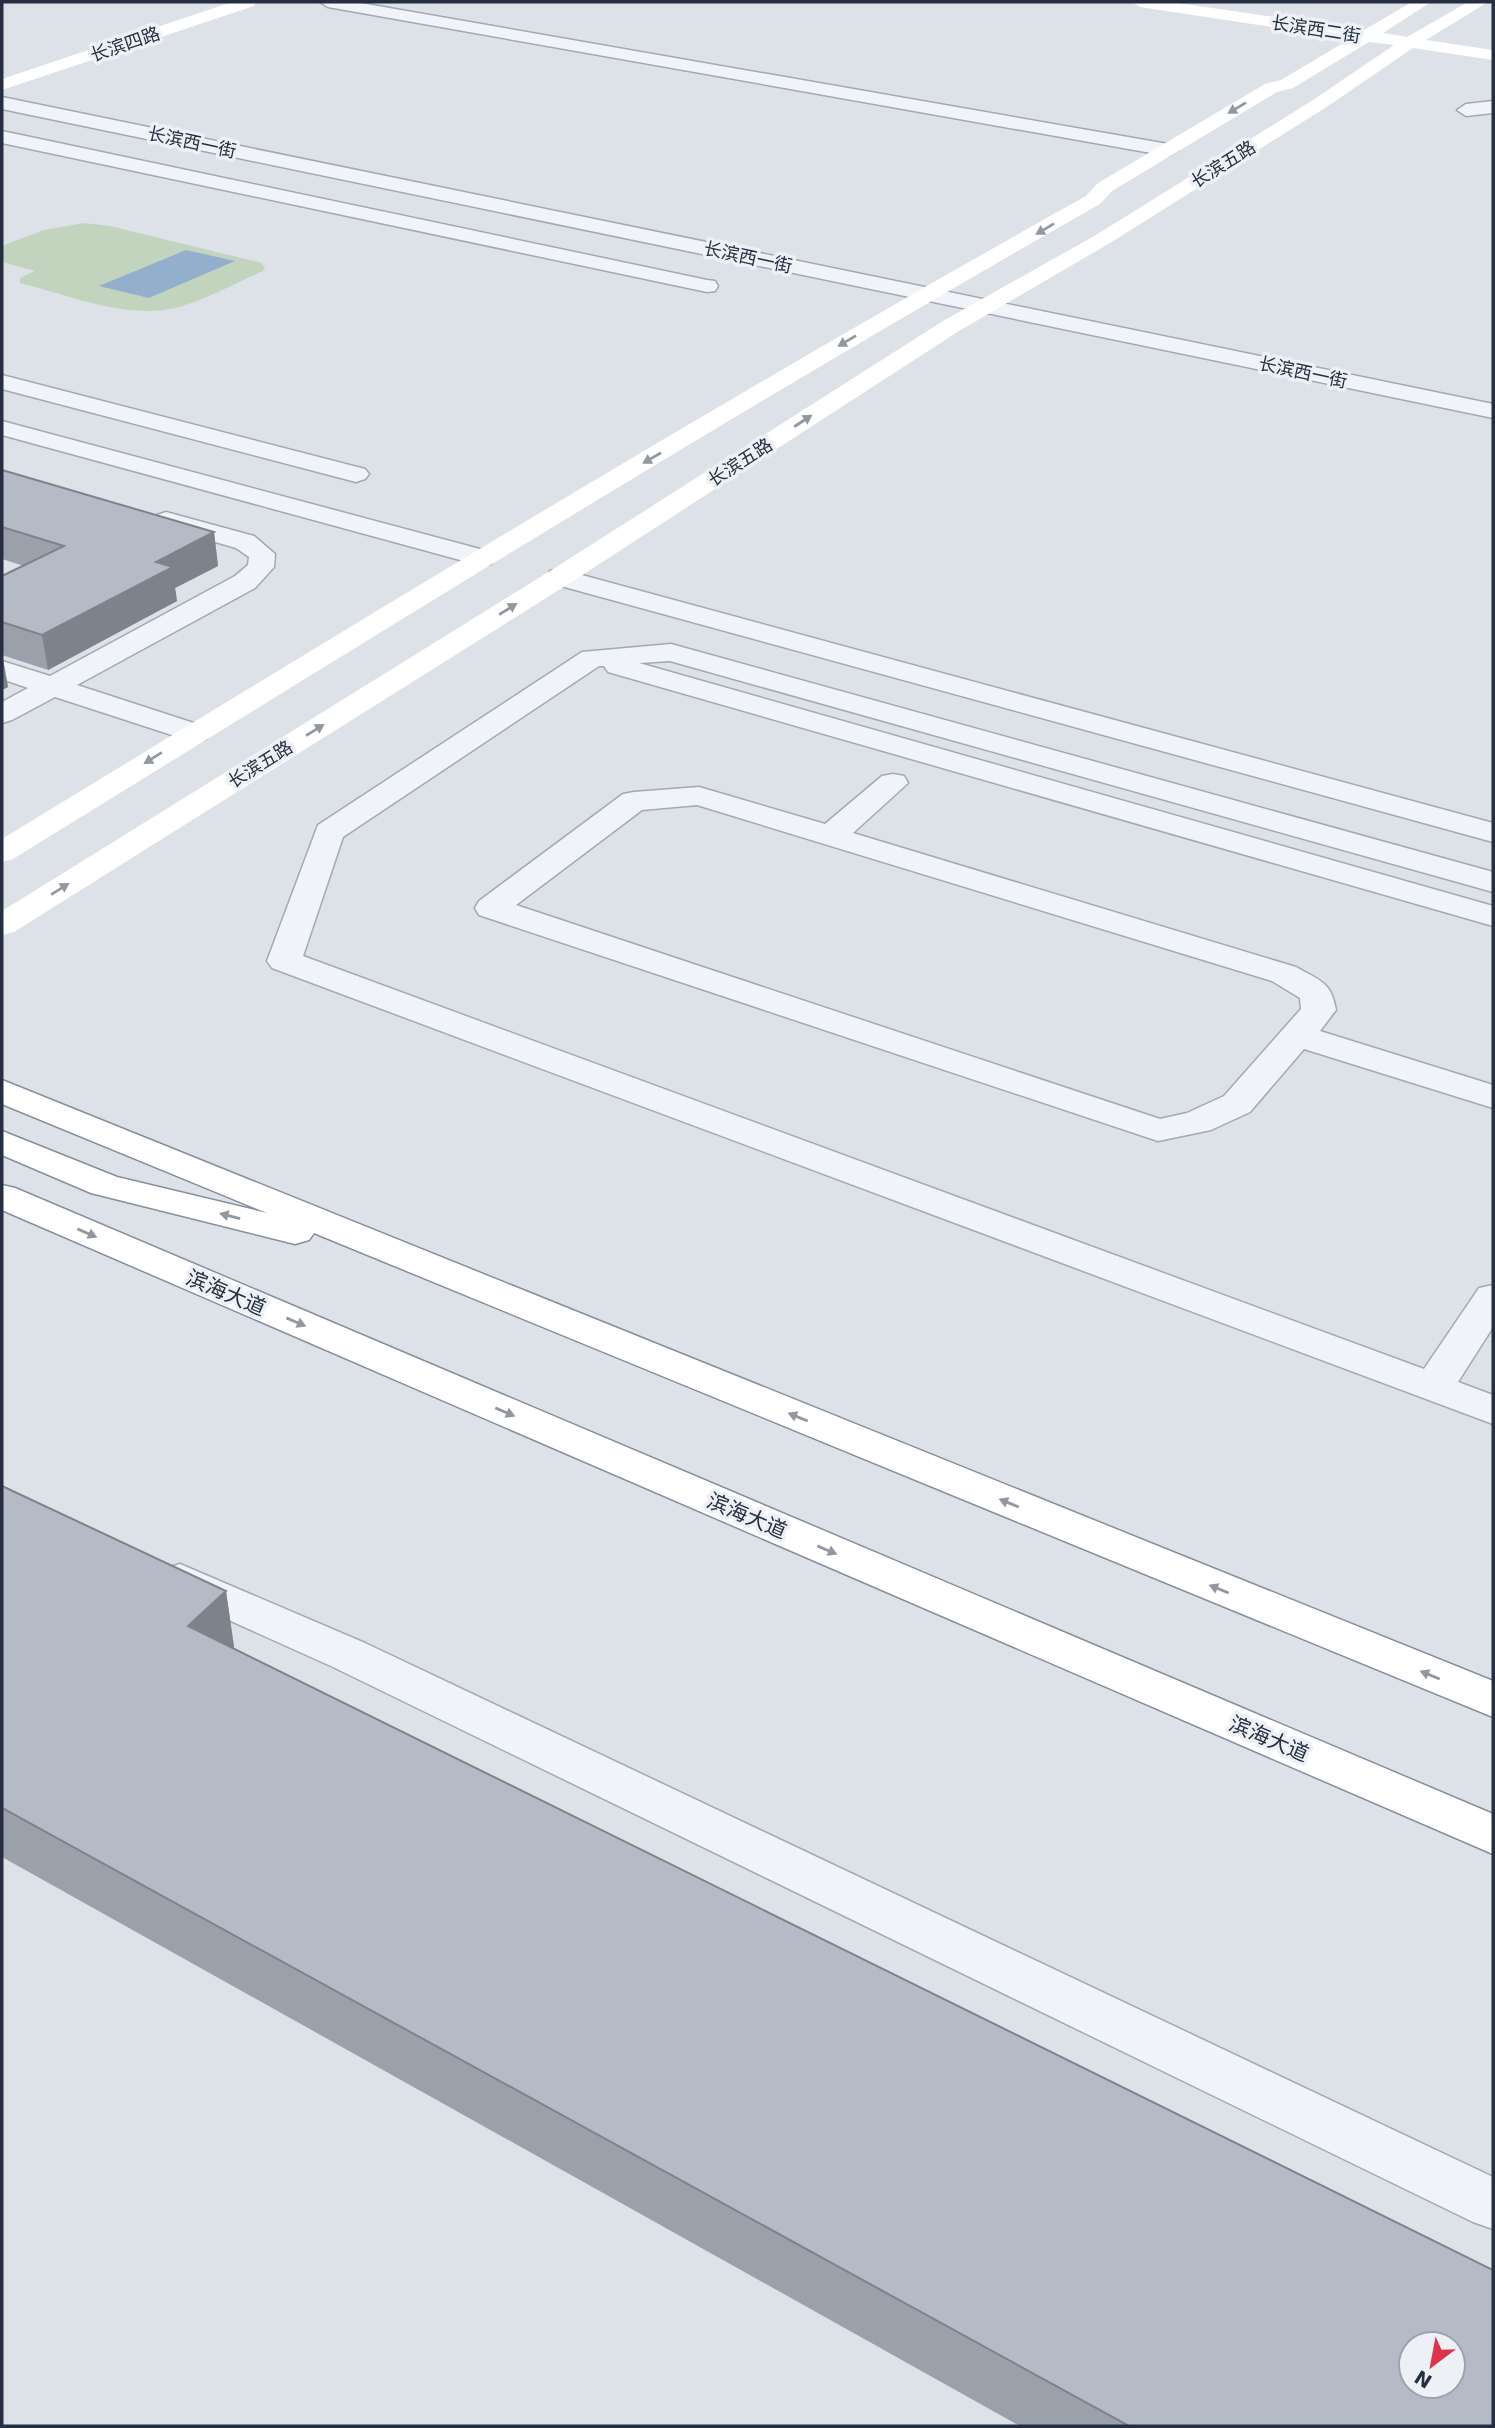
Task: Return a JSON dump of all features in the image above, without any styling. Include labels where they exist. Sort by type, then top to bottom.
[{"type":"main road","name":"长滨四路","points":[[2,74],[220,2]]},
{"type":"main road","name":"长滨四路","points":[[2,85],[248,2]]},
{"type":"main road","name":"长滨西二街","points":[[1142,2],[1374,25]]},
{"type":"main road","points":[[1142,2],[1187,15],[1276,29],[1297,36],[1309,48],[1265,80],[1271,88]]},
{"type":"main road","name":"长滨西二街","points":[[1188,2],[1374,25],[1416,52],[1493,55]]},
{"type":"main road","points":[[1218,2],[1289,12],[1334,14]]},
{"type":"main road","name":"长滨五路","points":[[2,852],[482,558],[934,290],[1093,200],[1105,187],[1271,88],[1287,84],[1374,25],[1409,5]]},
{"type":"main road","points":[[1409,5],[1424,19],[1469,14]]},
{"type":"main road","name":"长滨五路","points":[[2,925],[560,577],[993,302],[1103,239],[1329,98],[1333,92],[1416,52],[1469,14],[1481,14],[1493,6]]},
{"type":"main road","name":"长滨西二街","points":[[1416,52],[1493,47]]},
{"type":"main road","points":[[1416,52],[1458,60],[1493,62]]},
{"type":"main road","points":[[2,1091],[1493,1700]]},
{"type":"main road","points":[[2,1142],[104,1185],[416,1261]]},
{"type":"main road","name":"滨海大道","points":[[12,1204],[1493,1835]]},
{"type":"street","points":[[328,2],[1168,149]]},
{"type":"street","name":"长滨西一街","points":[[2,93],[934,290]]},
{"type":"street","name":"长滨西一街","points":[[2,103],[396,184],[1493,400]]},
{"type":"street","points":[[1466,110],[1493,107]]},
{"type":"street","points":[[2,137],[707,286]]},
{"type":"street","points":[[318,202],[373,179]]},
{"type":"street","points":[[343,208],[396,184]]},
{"type":"street","name":"长滨西一街","points":[[993,302],[1493,411]]},
{"type":"street","points":[[2,382],[356,474]]},
{"type":"street","points":[[2,428],[482,558]]},
{"type":"street","points":[[2,714],[245,582],[261,567],[262,554],[245,542],[141,513]]},
{"type":"street","points":[[560,577],[1493,833]]},
{"type":"street","points":[[1493,882],[671,652],[592,658],[329,832],[284,961],[1493,1410]]},
{"type":"street","points":[[592,658],[1493,916]]},
{"type":"street","points":[[2,670],[195,733]]},
{"type":"street","points":[[968,735],[1010,701]]},
{"type":"street","points":[[830,836],[893,783]]},
{"type":"street","points":[[699,796],[830,836],[1284,974],[1316,993],[1319,1010],[1237,1104],[1198,1122],[1158,1130],[491,908],[634,801],[699,796]]},
{"type":"street","points":[[1298,1035],[1493,1097]]},
{"type":"street","points":[[1433,1388],[1493,1297]]},
{"type":"street","points":[[138,1561],[361,1661],[1493,2204]]},
{"type":"green space","points":[[84,223],[110,226],[262,263],[265,270],[189,304],[146,311],[91,303],[20,283],[20,278],[35,271],[2,262],[2,246],[44,230]]},
{"type":"water","points":[[186,250],[235,261],[149,298],[99,286]]},
{"type":"building","points":[[2,470],[214,532],[156,562],[173,567],[42,635],[2,622],[2,576],[64,546],[2,527]]},
{"type":"building","points":[[2,1486],[226,1591],[188,1626],[1493,2270],[1493,2426],[1129,2426],[2,1808]]}]
